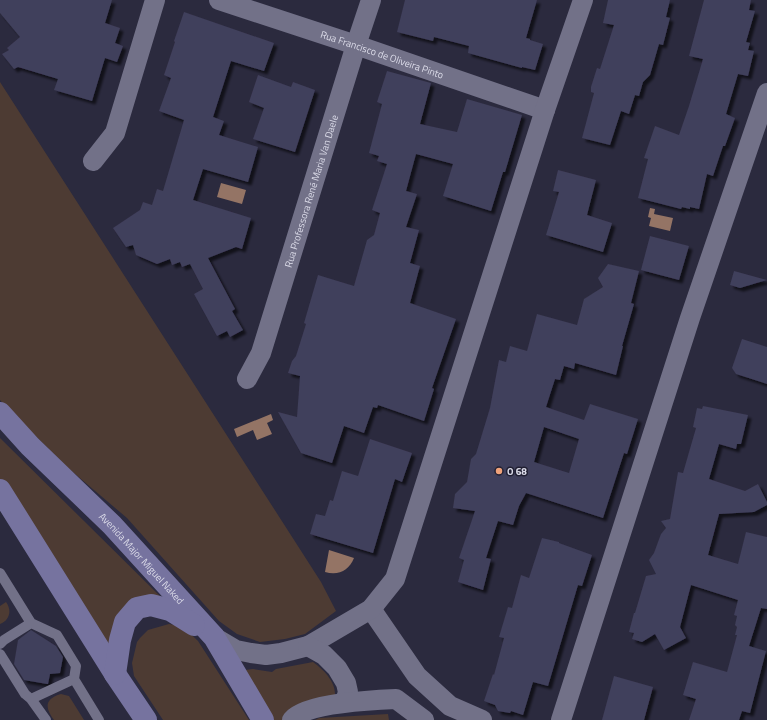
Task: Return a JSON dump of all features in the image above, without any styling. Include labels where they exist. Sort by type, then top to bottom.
[{"type":"main road","name":"Avenida Major Miguel Naked","points":[[0,413],[30,446],[112,525],[214,637],[263,720]]},
{"type":"main road","points":[[0,490],[115,674],[146,720]]},
{"type":"main road","points":[[115,674],[124,622],[137,608],[151,605],[170,610],[214,637]]},
{"type":"street","points":[[93,161],[115,133],[155,0]]},
{"type":"street","name":"Rua Francisco de Oliveira Pinto","points":[[219,0],[545,110]]},
{"type":"street","name":"Rua Professora René Maria Van Daele","points":[[247,379],[262,353],[370,0]]},
{"type":"street","points":[[214,637],[236,650],[251,654],[281,653],[308,646],[371,609],[395,579],[545,110],[583,0]]},
{"type":"street","points":[[561,720],[690,318],[767,93]]},
{"type":"street","points":[[371,609],[417,676],[450,706],[482,720]]},
{"type":"street","points":[[308,646],[324,655],[337,668],[346,683],[348,692],[345,702]]},
{"type":"street","points":[[292,720],[303,712],[345,702],[396,699],[424,720]]},
{"type":"lane","points":[[0,573],[31,623],[57,635],[76,666],[74,679],[99,720]]},
{"type":"lane","points":[[0,644],[31,623]]},
{"type":"lane","points":[[0,654],[25,694],[46,720]]},
{"type":"lane","points":[[31,700],[74,679]]},
{"type":"shaded area","points":[[0,82],[321,582],[336,611],[305,634],[285,639],[260,642],[237,634],[219,621],[127,518],[68,468],[0,400]]},
{"type":"shaded area","points":[[221,183],[246,190],[242,204],[217,197]]},
{"type":"shaded area","points":[[650,208],[655,209],[654,214],[673,218],[670,231],[649,226],[651,218],[648,217]]},
{"type":"shaded area","points":[[271,414],[273,420],[267,423],[272,434],[257,440],[253,430],[237,437],[234,429]]},
{"type":"shaded area","points":[[0,438],[167,603],[153,601],[110,649],[0,480]]},
{"type":"shaded area","points":[[329,550],[354,558],[349,566],[343,571],[335,573],[325,572]]},
{"type":"shaded area","points":[[6,602],[9,608],[9,614],[6,620],[0,624],[0,606]]},
{"type":"shaded area","points":[[169,624],[188,632],[198,641],[249,720],[163,720],[134,676],[132,663],[137,642],[140,638],[148,630]]},
{"type":"shaded area","points":[[313,662],[331,681],[334,686],[335,696],[283,720],[274,720],[245,670],[253,669],[272,672],[276,669]]},
{"type":"shaded area","points":[[61,694],[69,696],[84,720],[54,720],[49,712],[48,704],[51,698]]},
{"type":"shaded area","points":[[388,714],[389,720],[315,720],[319,718]]},
{"type":"building","points":[[0,0],[112,0],[105,23],[120,28],[115,43],[123,46],[117,62],[105,58],[92,101],[54,90],[58,79],[18,67],[14,69],[2,54],[9,50],[7,48],[20,37],[0,13]]},
{"type":"building","points":[[405,0],[537,0],[526,38],[543,44],[535,70],[522,68],[468,53],[469,46],[434,37],[433,41],[397,32]]},
{"type":"building","points":[[608,0],[670,0],[666,17],[670,18],[663,45],[659,44],[650,75],[643,82],[639,96],[635,95],[629,114],[621,111],[610,145],[582,138],[594,93],[591,92],[591,87],[597,68],[600,69],[614,25],[603,23]]},
{"type":"building","points":[[704,0],[751,0],[749,10],[755,11],[746,42],[750,43],[748,50],[754,51],[748,76],[738,74],[726,114],[735,118],[725,146],[723,146],[713,176],[707,174],[699,209],[682,207],[681,209],[638,198],[648,159],[644,158],[655,126],[679,135],[689,106],[703,59],[689,56]]},
{"type":"building","points":[[184,12],[274,43],[264,71],[231,61],[213,117],[224,121],[219,135],[258,147],[248,182],[203,169],[193,200],[251,218],[242,249],[236,247],[208,258],[235,309],[232,311],[243,330],[230,337],[227,331],[217,336],[194,294],[203,289],[190,264],[182,267],[180,262],[172,265],[170,259],[157,264],[136,255],[133,245],[126,247],[113,228],[140,210],[143,202],[152,205],[157,189],[163,191],[184,120],[159,111],[171,78],[164,75]]},
{"type":"building","points":[[387,71],[431,83],[420,124],[457,132],[467,99],[522,115],[505,172],[503,172],[491,211],[443,196],[453,164],[416,154],[406,191],[417,194],[406,227],[419,230],[410,263],[420,266],[410,303],[456,319],[432,388],[434,389],[424,421],[378,405],[377,408],[373,407],[364,433],[344,426],[332,463],[301,453],[278,412],[297,417],[300,376],[288,373],[292,361],[296,356],[306,324],[304,323],[318,275],[354,286],[367,240],[374,235],[380,213],[372,210],[387,164],[377,161],[379,156],[369,153],[382,104],[377,102]]},
{"type":"building","points":[[258,75],[291,87],[293,82],[315,90],[295,152],[253,139],[264,108],[249,102]]},
{"type":"building","points":[[558,170],[596,180],[587,215],[612,223],[603,252],[546,235],[559,192],[553,191]]},
{"type":"building","points":[[650,236],[689,246],[679,280],[641,270]]},
{"type":"building","points":[[608,264],[639,271],[631,303],[634,304],[622,346],[616,375],[575,363],[574,369],[564,366],[560,380],[555,379],[546,407],[584,420],[590,404],[638,419],[627,454],[624,453],[603,518],[526,493],[519,506],[513,525],[498,521],[486,558],[491,559],[483,590],[458,582],[464,560],[459,558],[475,511],[453,508],[455,494],[467,482],[471,459],[476,454],[490,408],[499,360],[506,362],[510,346],[527,351],[537,314],[577,325],[584,299],[603,287],[598,278]],"holes":[[[544,427],[579,439],[569,473],[534,462]]]},
{"type":"building","points":[[734,271],[767,280],[740,288],[730,285]]},
{"type":"building","points":[[742,339],[767,347],[767,384],[736,374],[732,368]]},
{"type":"building","points":[[703,406],[748,415],[741,444],[737,444],[736,449],[719,444],[709,479],[745,491],[758,484],[767,502],[767,505],[754,512],[719,514],[708,555],[738,564],[746,532],[767,537],[767,609],[761,608],[749,646],[766,651],[750,713],[742,711],[739,720],[689,720],[696,699],[683,695],[693,662],[727,672],[737,635],[735,635],[737,627],[735,625],[737,616],[734,615],[738,600],[691,585],[680,627],[686,638],[664,650],[655,634],[642,642],[632,639],[634,633],[629,632],[646,576],[656,574],[649,560],[654,553],[661,534],[666,528],[661,521],[670,519],[678,472],[683,473],[696,428],[693,427],[697,408],[702,409]]},
{"type":"building","points":[[370,439],[412,453],[402,482],[395,479],[373,553],[310,534],[316,514],[325,516],[330,500],[333,501],[342,471],[358,476]]},
{"type":"building","points":[[542,538],[559,542],[592,555],[582,586],[578,585],[548,686],[533,682],[523,715],[511,711],[510,713],[498,711],[495,705],[484,701],[493,674],[494,675],[504,638],[499,637],[508,607],[512,608],[521,575],[529,578]]},
{"type":"building","points":[[31,630],[56,646],[63,657],[60,673],[50,674],[48,684],[24,680],[14,664],[18,640]]},
{"type":"building","points":[[614,676],[653,687],[644,720],[602,720]]},
{"type":"place","name":"O 68","points":[[499,471]]}]
